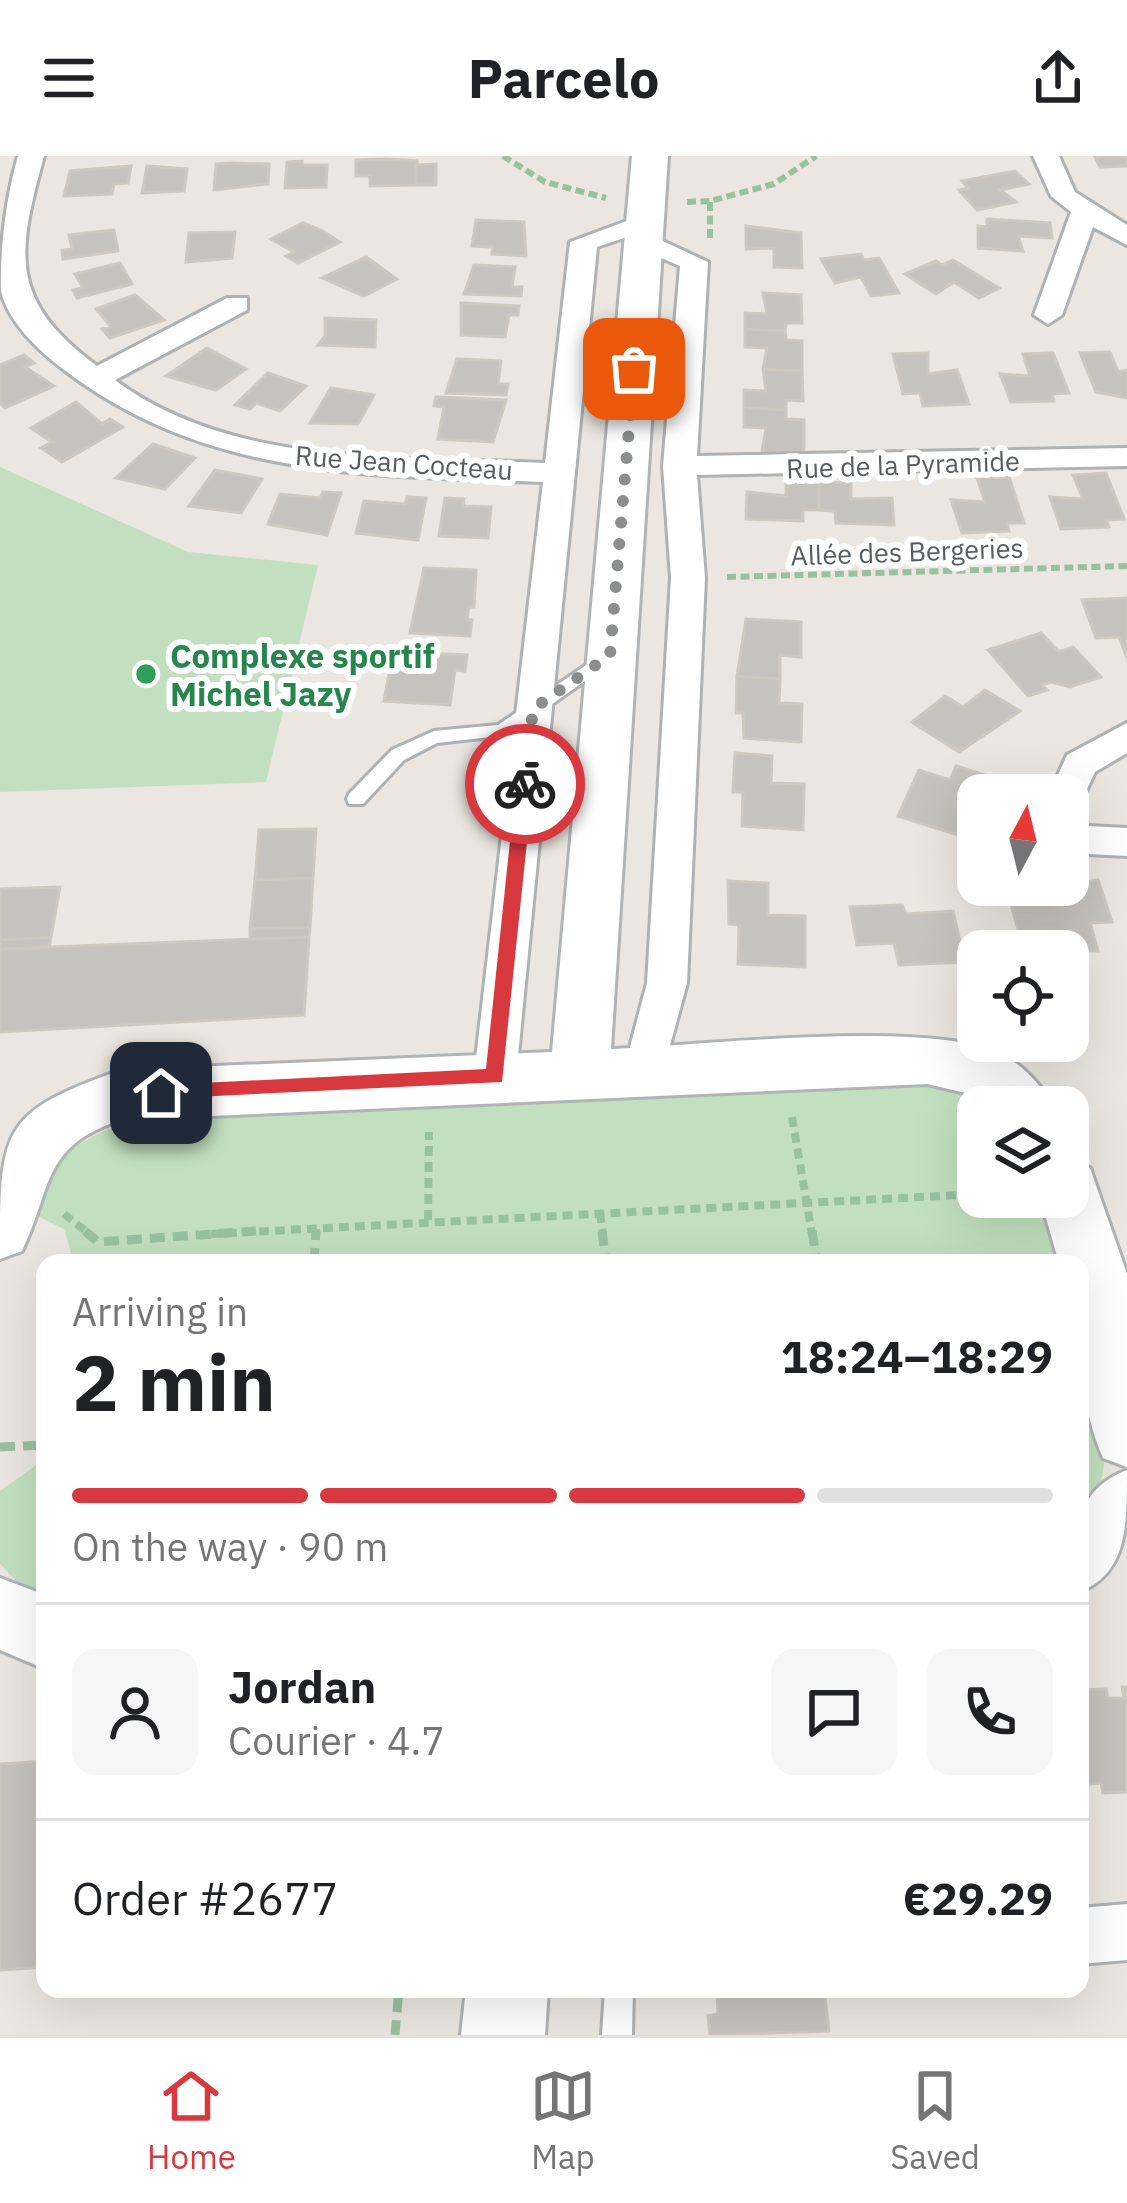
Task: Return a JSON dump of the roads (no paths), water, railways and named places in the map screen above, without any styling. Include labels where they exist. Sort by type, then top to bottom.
[{"type":"main road","points":[[580,1072],[650,156]]},
{"type":"main road","points":[[4,1211],[35,1136],[74,1108],[121,1095],[927,1060],[984,1073],[999,1086]]},
{"type":"main road","points":[[1078,1218],[1089,1254]]},
{"type":"main road","points":[[1089,1255],[1127,1435]]},
{"type":"main road","points":[[1089,1554],[1127,1504]]},
{"type":"main road","points":[[0,1614],[36,1628]]},
{"type":"main road","points":[[503,2035],[506,1998]]},
{"type":"street","name":"Rue Jean Cocteau","points":[[31,156],[11,230],[13,285],[43,337],[92,381],[155,420],[234,446],[339,462],[557,473]]},
{"type":"street","points":[[1046,156],[1064,196],[1127,237]]},
{"type":"street","points":[[1048,315],[1084,213]]},
{"type":"street","points":[[495,1076],[584,242],[643,231],[694,262],[680,466],[679,512],[688,578],[667,982],[645,1070]]},
{"type":"street","points":[[92,381],[237,304]]},
{"type":"street","name":"Rue de la Pyramide","points":[[680,466],[1127,457]]},
{"type":"street","points":[[1075,774],[1080,764],[1127,736]]},
{"type":"street","points":[[1089,840],[1127,842]]},
{"type":"street","points":[[1089,1935],[1127,1932]]},
{"type":"lane","points":[[356,799],[398,755],[434,737],[502,731],[610,655]]},
{"type":"lane","points":[[617,2035],[619,1998]]},
{"type":"place","name":"Complexe sportif Michel Jazy","points":[[146,674]]}]
